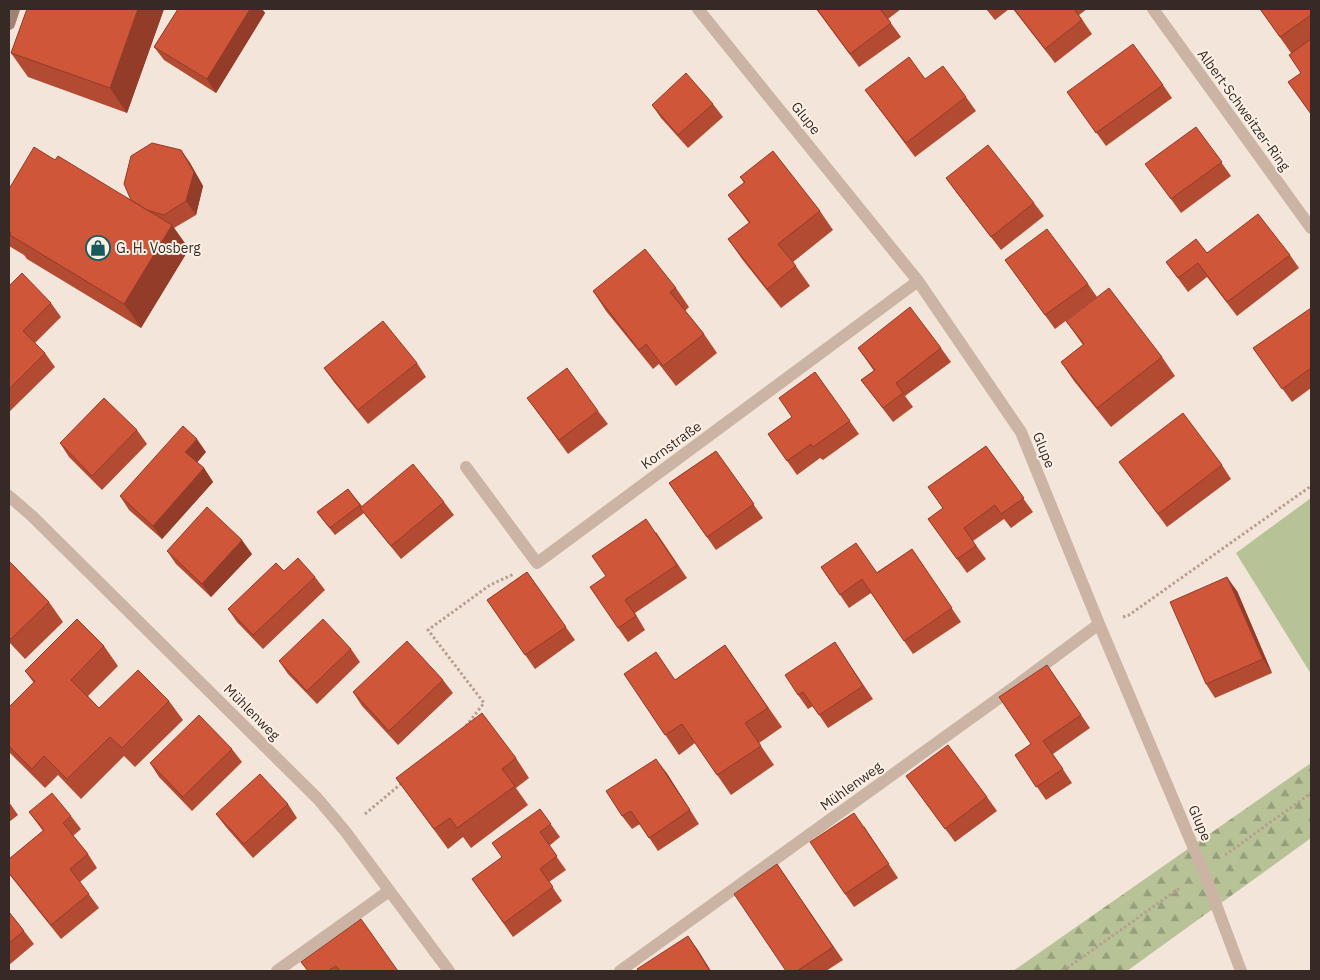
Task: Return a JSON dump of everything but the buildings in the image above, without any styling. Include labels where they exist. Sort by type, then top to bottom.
[{"type":"main road","points":[[9,24],[14,9]]},
{"type":"street","name":"Glupe","points":[[698,9],[918,281],[1021,432],[1099,624],[1203,870],[1241,971]]},
{"type":"street","name":"Albert-Schweitzer-Ring","points":[[1153,9],[1311,228]]},
{"type":"street","name":"Kornstraße","points":[[537,563],[918,281]]},
{"type":"street","points":[[466,467],[537,563]]},
{"type":"street","name":"Mühlenweg","points":[[9,496],[32,516],[318,799],[345,831],[448,971]]},
{"type":"street","name":"Mühlenweg","points":[[620,971],[1099,624]]},
{"type":"street","points":[[277,971],[389,891]]},
{"type":"path","points":[[1099,624],[1129,615],[1311,486]]},
{"type":"path","points":[[464,729],[484,703],[428,630],[490,585],[537,563]]},
{"type":"path","points":[[345,831],[406,780]]},
{"type":"green space","points":[[1311,498],[1311,674],[1236,553]]},
{"type":"green space","points":[[1311,763],[1311,838],[1127,971],[1013,971]]},
{"type":"place","name":"G. H. Vosberg","points":[[98,248]]}]
